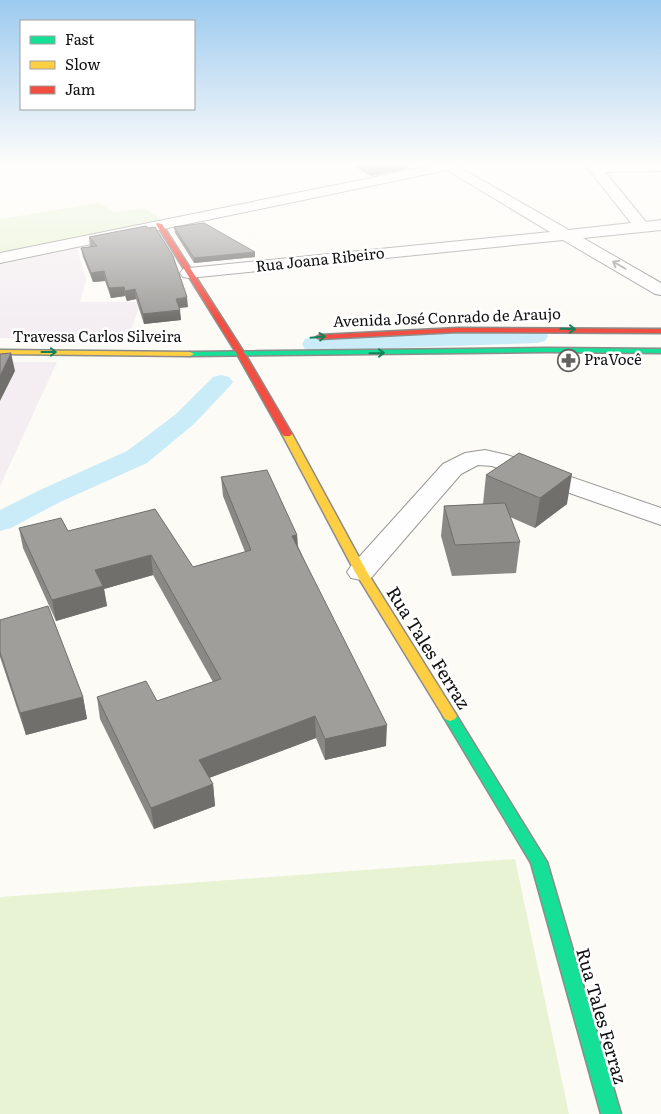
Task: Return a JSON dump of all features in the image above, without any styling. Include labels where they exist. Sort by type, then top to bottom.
[{"type":"street","points":[[0,258],[194,217]]},
{"type":"street","points":[[536,217],[661,290]]},
{"type":"street","points":[[634,217],[642,227]]},
{"type":"street","name":"Rua Tales Ferraz","points":[[159,224],[254,374],[360,572],[539,862],[611,1114]]},
{"type":"street","name":"Rua Joana Ribeiro","points":[[189,274],[661,225]]},
{"type":"street","name":"Avenida José Conrado de Araujo","points":[[307,338],[458,330],[661,331]]},
{"type":"street","points":[[238,350],[271,342]]},
{"type":"street","name":"Avenida José Conrado de Araujo","points":[[238,350],[661,351]]},
{"type":"street","name":"Travessa Carlos Silveira","points":[[0,352],[194,353],[238,350]]},
{"type":"street","points":[[360,572],[452,469],[473,458],[499,460],[661,517]]},
{"type":"shaded area","points":[[77,248],[86,280],[80,302],[141,302],[128,338],[0,338],[0,262]]},
{"type":"shaded area","points":[[0,362],[57,362],[0,486]]},
{"type":"green space","points":[[12,217],[157,217],[162,220],[0,253],[0,219]]},
{"type":"green space","points":[[515,859],[569,1114],[0,1114],[0,897]]},
{"type":"building","points":[[204,223],[255,252],[194,258],[174,227]]},
{"type":"building","points":[[146,226],[148,228],[155,227],[173,256],[187,297],[176,299],[180,310],[143,314],[135,289],[125,291],[124,287],[109,288],[104,271],[91,273],[81,248],[97,246],[89,237]]},
{"type":"building","points":[[11,353],[0,376],[0,354]]},
{"type":"building","points":[[519,453],[572,474],[540,498],[486,475]]},
{"type":"building","points":[[267,470],[297,535],[292,536],[387,725],[325,739],[315,716],[199,760],[213,784],[151,808],[97,697],[146,681],[157,701],[221,679],[151,555],[95,570],[103,586],[52,600],[19,528],[61,518],[68,531],[155,509],[193,567],[251,550],[221,477]]},
{"type":"building","points":[[505,503],[520,542],[455,545],[444,506]]},
{"type":"building","points":[[48,606],[83,697],[20,713],[0,652],[0,620]]},
{"type":"waterway","points":[[313,344],[537,336]]},
{"type":"waterway","points":[[0,522],[50,496],[137,457],[185,419],[221,382]]},
{"type":"traffic: fast","points":[[190,354],[547,350],[661,351]]},
{"type":"traffic: fast","points":[[450,716],[539,862],[611,1114]]},
{"type":"traffic: slow","points":[[0,352],[190,354]]},
{"type":"traffic: slow","points":[[287,434],[361,572],[450,716]]},
{"type":"traffic: jam","points":[[159,224],[241,354],[287,434]]},
{"type":"traffic: jam","points":[[320,337],[458,330],[661,331]]},
{"type":"place","name":"PraVocê","points":[[568,360]]}]
